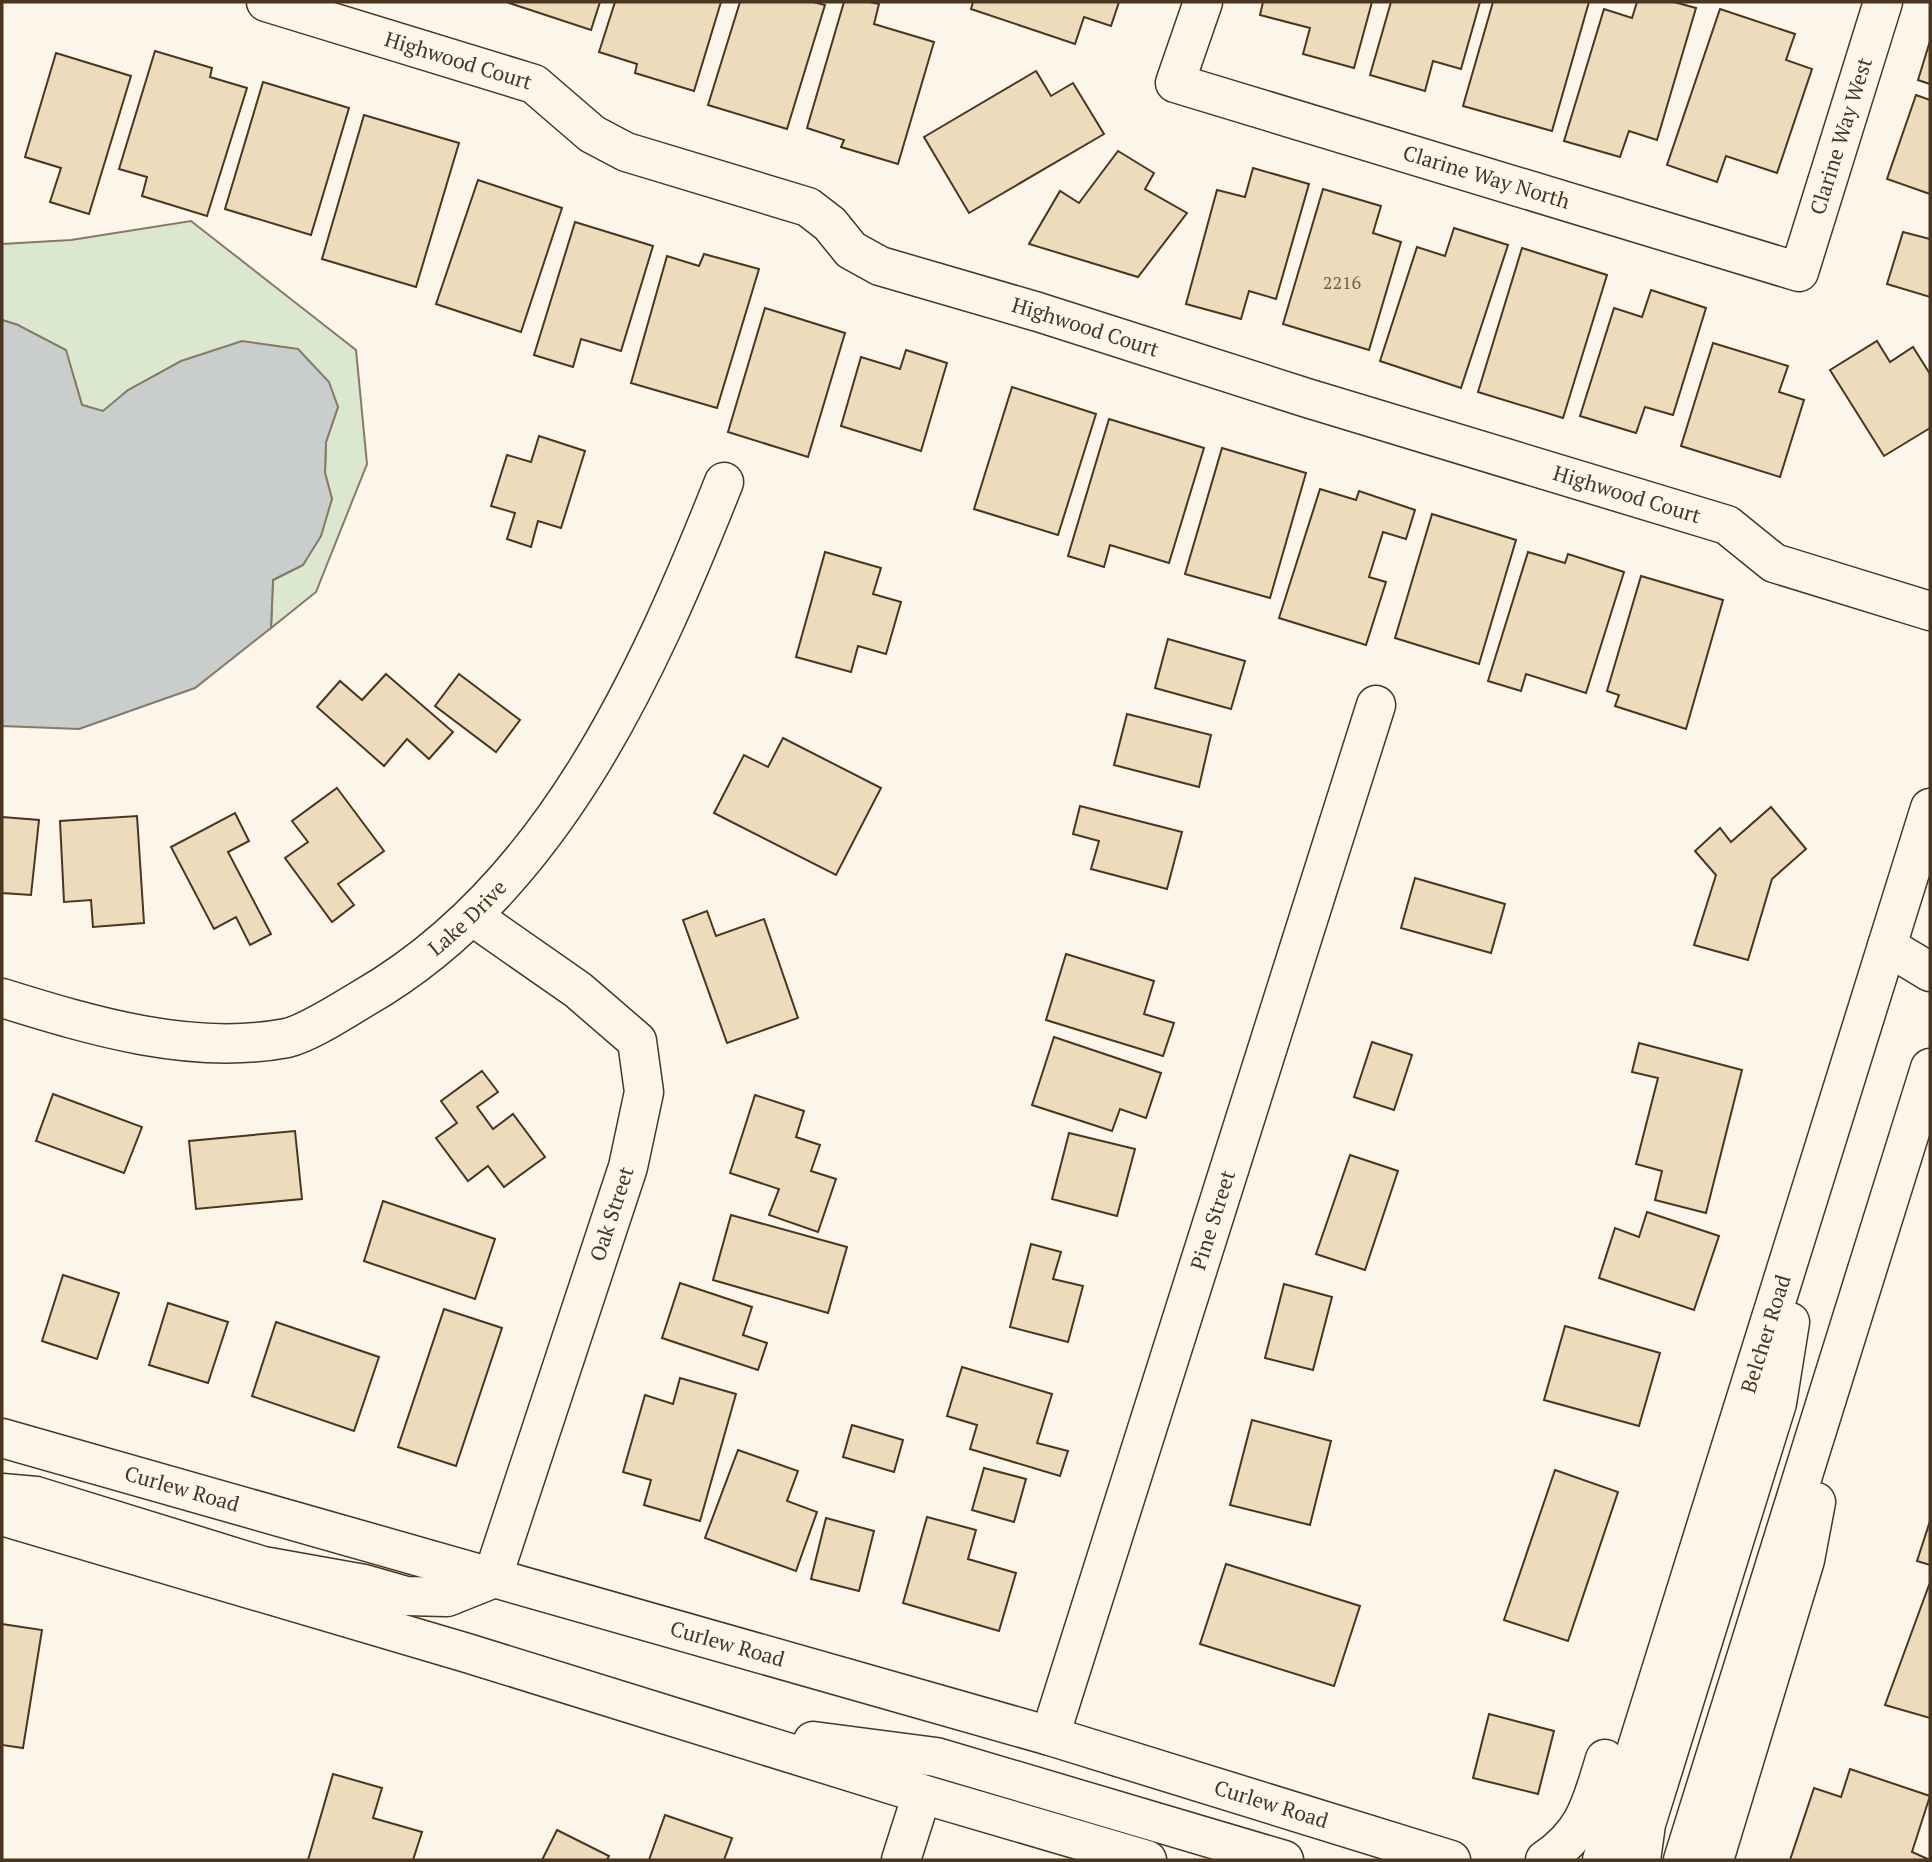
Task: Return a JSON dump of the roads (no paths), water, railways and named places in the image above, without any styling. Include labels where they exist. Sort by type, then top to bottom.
[{"type":"main road","name":"Highwood Court","points":[[266,2],[534,84],[592,134],[626,152],[808,207],[830,224],[851,250],[880,266],[1038,312],[1307,398],[1727,525],[1774,563],[1930,611]]},
{"type":"main road","name":"Clarine Way North","points":[[1203,2],[1175,83],[1799,272]]},
{"type":"main road","name":"Clarine Way West","points":[[1799,272],[1883,2]]},
{"type":"main road","name":"Lake Drive","points":[[2,998],[83,1024],[167,1038],[230,1044],[289,1037],[393,982],[472,916],[548,830],[616,722],[680,592],[724,482]]},
{"type":"main road","name":"Pine Street","points":[[1050,1736],[1376,705]]},
{"type":"main road","name":"Belcher Road","points":[[1602,1860],[1930,808]]},
{"type":"main road","name":"Oak Street","points":[[472,916],[578,990],[637,1041],[644,1092],[628,1167],[492,1579]]},
{"type":"main road","points":[[1887,946],[1930,947]]},
{"type":"main road","points":[[1887,946],[1930,972]]},
{"type":"main road","points":[[1690,1859],[1845,1339],[1930,1068]]},
{"type":"main road","points":[[1641,1860],[1646,1824],[1777,1402],[1811,1188]]},
{"type":"main road","points":[[1545,1860],[1558,1852],[1581,1827],[1590,1807],[1648,1620],[1787,1265]]},
{"type":"main road","name":"Curlew Road","points":[[2,1437],[492,1579],[1050,1736],[1451,1860]]},
{"type":"main road","points":[[2,1493],[36,1496],[264,1566],[364,1584],[406,1596],[447,1597],[492,1579]]},
{"type":"main road","points":[[2,1516],[467,1653],[922,1794],[1147,1860]]},
{"type":"main road","points":[[707,1727],[936,1757],[1284,1860]]},
{"type":"main road","points":[[901,1860],[922,1794]]},
{"type":"main road","points":[[1076,1839],[1109,1860]]}]
